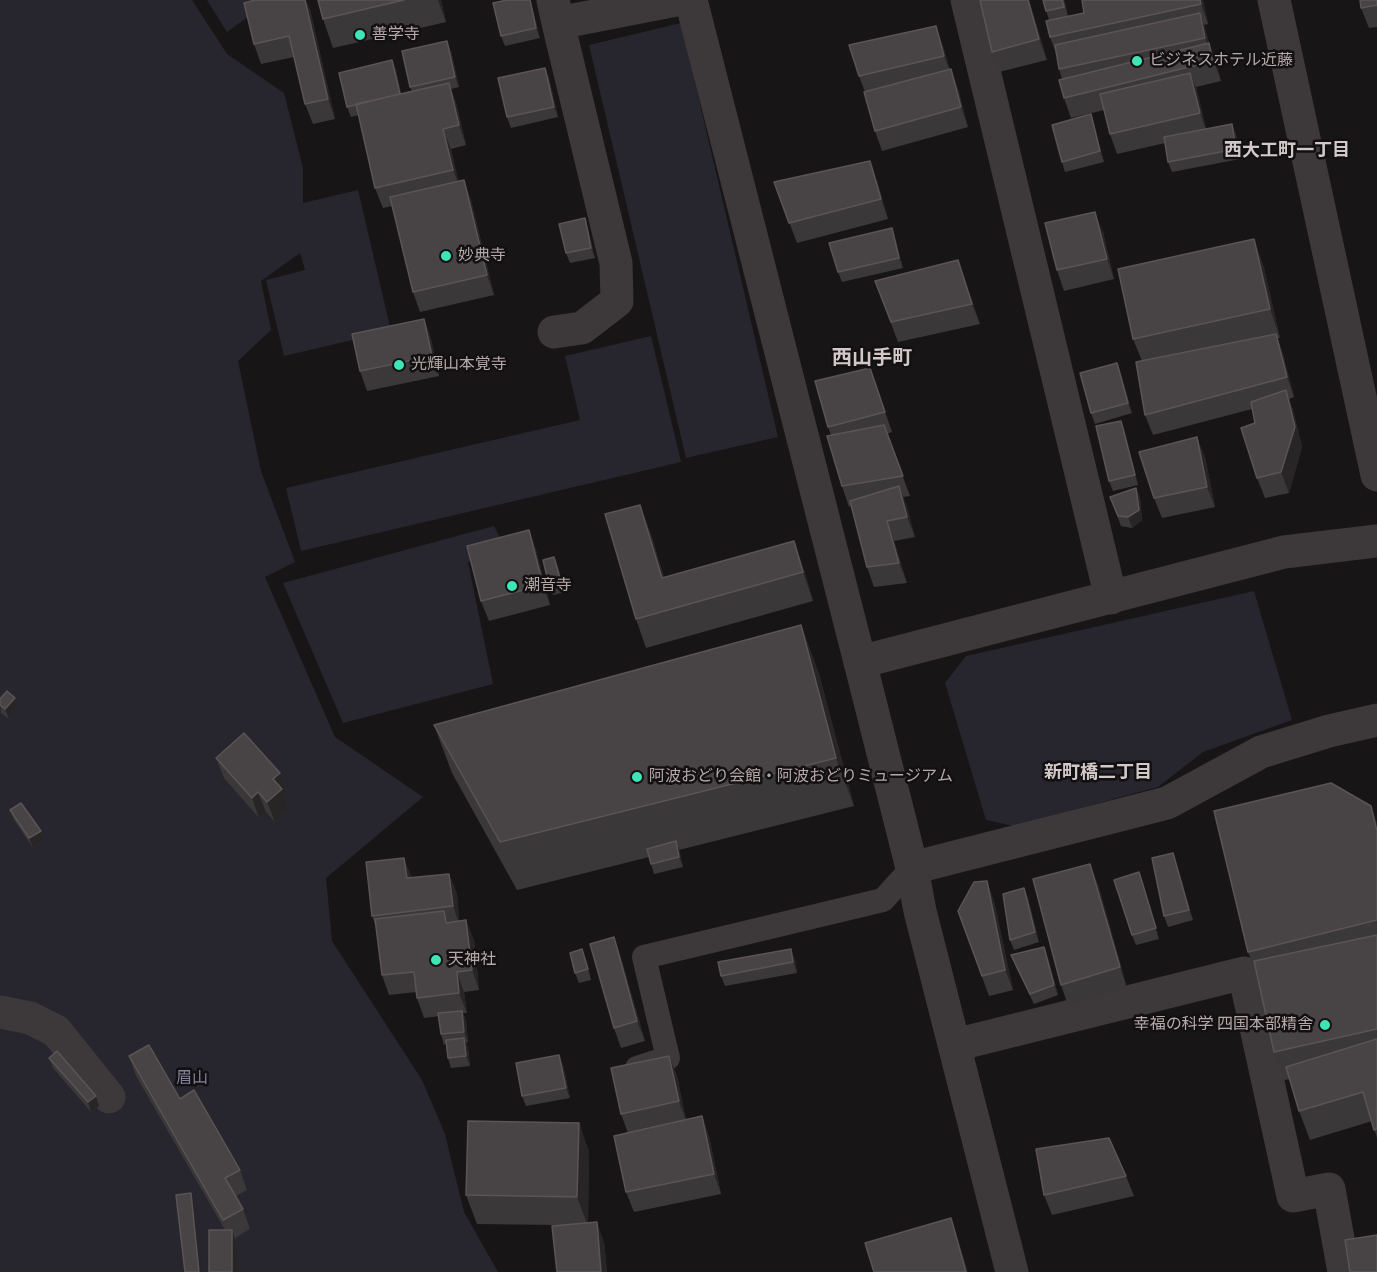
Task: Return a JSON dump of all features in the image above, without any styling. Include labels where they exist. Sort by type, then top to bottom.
[{"type":"street","points":[[554,332],[582,328],[617,301],[616,263],[556,11],[676,0]]},
{"type":"street","points":[[691,0],[912,868],[920,911],[1012,1272]]},
{"type":"street","points":[[967,0],[1111,598]]},
{"type":"street","points":[[1275,0],[1377,475]]},
{"type":"street","points":[[860,662],[1284,552],[1377,541]]},
{"type":"street","points":[[912,868],[1167,803],[1261,752],[1377,720]]},
{"type":"street","points":[[955,1045],[1244,973],[1293,1196],[1329,1189],[1344,1272]]},
{"type":"street","points":[[0,1012],[30,1018],[56,1031],[109,1097]]},
{"type":"lane","points":[[623,1073],[668,1058],[644,957],[883,900],[912,868]]},
{"type":"green space","name":"眉山","points":[[0,0],[192,0],[227,54],[284,93],[303,168],[303,203],[358,190],[391,331],[284,356],[266,280],[305,270],[300,253],[261,281],[271,330],[238,361],[261,471],[295,562],[265,577],[335,737],[423,797],[326,878],[332,941],[422,1080],[445,1134],[464,1212],[498,1272],[0,1272]]},
{"type":"green space","points":[[207,0],[297,0],[262,7],[227,32]]},
{"type":"green space","points":[[681,23],[778,437],[686,458],[589,45]]},
{"type":"green space","points":[[651,336],[681,462],[301,551],[286,488],[580,420],[565,356]]},
{"type":"green space","points":[[494,526],[507,552],[468,562],[493,684],[343,723],[283,583]]},
{"type":"green space","points":[[1254,591],[1292,720],[1203,752],[1158,787],[1014,826],[986,820],[945,683],[966,656]]},
{"type":"building","points":[[255,0],[305,0],[328,99],[305,104],[289,36],[254,44],[244,3]]},
{"type":"building","points":[[318,0],[404,0],[323,19]]},
{"type":"building","points":[[507,0],[530,0],[536,28],[501,36],[493,3]]},
{"type":"building","points":[[980,0],[1028,0],[1039,39],[992,52]]},
{"type":"building","points":[[1043,0],[1062,0],[1064,7],[1046,11]]},
{"type":"building","points":[[1082,0],[1200,0],[1201,4],[1050,37],[1046,21],[1084,13]]},
{"type":"building","points":[[1360,0],[1377,0],[1377,5],[1361,8]]},
{"type":"building","points":[[1200,13],[1205,38],[1059,69],[1055,45]]},
{"type":"building","points":[[936,26],[944,56],[859,76],[849,45]]},
{"type":"building","points":[[447,41],[455,77],[410,87],[402,51]]},
{"type":"building","points":[[1209,43],[1213,61],[1064,98],[1059,80]]},
{"type":"building","points":[[392,60],[400,94],[347,107],[339,73]]},
{"type":"building","points":[[545,68],[554,107],[507,117],[498,78]]},
{"type":"building","points":[[951,69],[961,107],[875,131],[864,92]]},
{"type":"building","points":[[1190,73],[1200,113],[1110,134],[1100,94]]},
{"type":"building","points":[[449,83],[459,125],[443,129],[453,170],[375,188],[356,104]]},
{"type":"building","points":[[1091,114],[1100,151],[1062,162],[1052,125]]},
{"type":"building","points":[[1232,124],[1236,149],[1168,162],[1164,137]]},
{"type":"building","points":[[870,161],[881,199],[789,223],[774,182]]},
{"type":"building","name":"妙典寺","points":[[464,180],[487,275],[413,292],[390,197]]},
{"type":"building","points":[[1095,212],[1107,259],[1057,270],[1045,223]]},
{"type":"building","points":[[585,218],[591,248],[566,253],[559,224]]},
{"type":"building","points":[[892,228],[899,258],[838,272],[829,243]]},
{"type":"building","points":[[1254,239],[1270,309],[1133,339],[1118,269]]},
{"type":"building","points":[[958,260],[972,304],[891,322],[875,281]]},
{"type":"building","points":[[424,319],[432,356],[360,371],[352,334]]},
{"type":"building","points":[[1276,334],[1287,377],[1145,415],[1136,362]]},
{"type":"building","points":[[1117,363],[1128,403],[1091,413],[1080,373]]},
{"type":"building","points":[[870,368],[885,412],[828,427],[815,381]]},
{"type":"building","points":[[1286,390],[1295,427],[1281,472],[1257,478],[1241,428],[1255,423],[1251,402]]},
{"type":"building","points":[[1121,421],[1135,475],[1109,481],[1096,426]]},
{"type":"building","points":[[884,425],[903,476],[842,486],[827,436]]},
{"type":"building","points":[[1197,437],[1207,487],[1154,498],[1139,452]]},
{"type":"building","points":[[899,486],[907,517],[887,521],[899,563],[867,567],[850,501]]},
{"type":"building","points":[[1136,488],[1139,510],[1128,517],[1118,516],[1110,497]]},
{"type":"building","points":[[640,505],[662,578],[794,541],[803,572],[636,619],[605,514]]},
{"type":"building","name":"潮音寺","points":[[529,530],[543,585],[481,601],[467,546]]},
{"type":"building","points":[[554,557],[561,582],[549,585],[543,560]]},
{"type":"building","points":[[801,625],[836,758],[500,842],[434,725]]},
{"type":"building","points":[[7,691],[15,698],[5,709],[0,705],[0,699]]},
{"type":"building","points":[[244,733],[280,773],[273,779],[282,789],[267,802],[258,792],[252,798],[216,758]]},
{"type":"building","points":[[1331,783],[1371,806],[1377,831],[1377,920],[1248,952],[1214,811]]},
{"type":"building","points":[[21,803],[41,831],[29,838],[10,810]]},
{"type":"building","points":[[676,841],[679,857],[651,864],[647,849]]},
{"type":"building","points":[[1173,853],[1189,910],[1164,916],[1152,858]]},
{"type":"building","points":[[404,858],[407,878],[449,874],[453,906],[372,916],[366,862]]},
{"type":"building","points":[[1090,864],[1120,967],[1061,985],[1033,879]]},
{"type":"building","points":[[1139,872],[1156,928],[1132,935],[1114,880]]},
{"type":"building","points":[[987,881],[1005,970],[982,976],[958,911],[974,882]]},
{"type":"building","points":[[1024,888],[1035,932],[1010,940],[1003,894]]},
{"type":"building","points":[[444,911],[446,923],[466,920],[472,970],[457,972],[459,993],[417,998],[414,972],[382,975],[375,919]]},
{"type":"building","name":"幸福の科学 四国本部精舎","points":[[1377,935],[1377,1029],[1274,1052],[1254,961]]},
{"type":"building","points":[[614,937],[637,1021],[614,1028],[590,944]]},
{"type":"building","points":[[1044,947],[1054,985],[1030,994],[1011,955]]},
{"type":"building","points":[[582,949],[588,969],[575,973],[570,953]]},
{"type":"building","points":[[791,949],[793,962],[721,976],[718,962]]},
{"type":"building","points":[[462,1011],[464,1032],[441,1034],[438,1013]]},
{"type":"building","points":[[464,1038],[466,1056],[448,1058],[446,1040]]},
{"type":"building","points":[[1377,1039],[1377,1129],[1374,1130],[1363,1092],[1299,1111],[1286,1067]]},
{"type":"building","points":[[149,1045],[180,1099],[194,1090],[240,1170],[225,1178],[243,1209],[223,1220],[129,1056]]},
{"type":"building","points":[[57,1051],[96,1096],[88,1102],[49,1058]]},
{"type":"building","points":[[559,1055],[566,1088],[522,1096],[516,1063]]},
{"type":"building","points":[[669,1056],[679,1101],[621,1114],[611,1068]]},
{"type":"building","points":[[702,1116],[714,1174],[626,1192],[614,1136]]},
{"type":"building","points":[[468,1121],[579,1123],[577,1197],[466,1195]]},
{"type":"building","points":[[1109,1138],[1126,1176],[1044,1195],[1036,1149]]},
{"type":"building","points":[[191,1193],[199,1272],[185,1272],[176,1195]]},
{"type":"building","points":[[951,1218],[966,1272],[874,1272],[865,1243]]},
{"type":"building","points":[[597,1222],[601,1272],[557,1272],[552,1226]]},
{"type":"building","points":[[209,1230],[232,1230],[232,1272],[209,1272]]},
{"type":"building","points":[[1377,1235],[1377,1272],[1350,1272],[1345,1240]]},
{"type":"place","name":"善学寺","points":[[360,35]]},
{"type":"place","name":"ビジネスホテル近藤","points":[[1137,61]]},
{"type":"place","name":"妙典寺","points":[[446,256]]},
{"type":"place","name":"光輝山本覚寺","points":[[399,365]]},
{"type":"place","name":"潮音寺","points":[[512,586]]},
{"type":"place","name":"阿波おどり会館・阿波おどりミュージアム","points":[[637,777]]},
{"type":"place","name":"天神社","points":[[436,960]]},
{"type":"place","name":"幸福の科学 四国本部精舎","points":[[1325,1025]]},
{"type":"district","name":"西大工町一丁目","points":[[1287,151]]},
{"type":"district","name":"西山手町","points":[[872,358]]},
{"type":"district","name":"新町橋二丁目","points":[[1098,773]]}]
